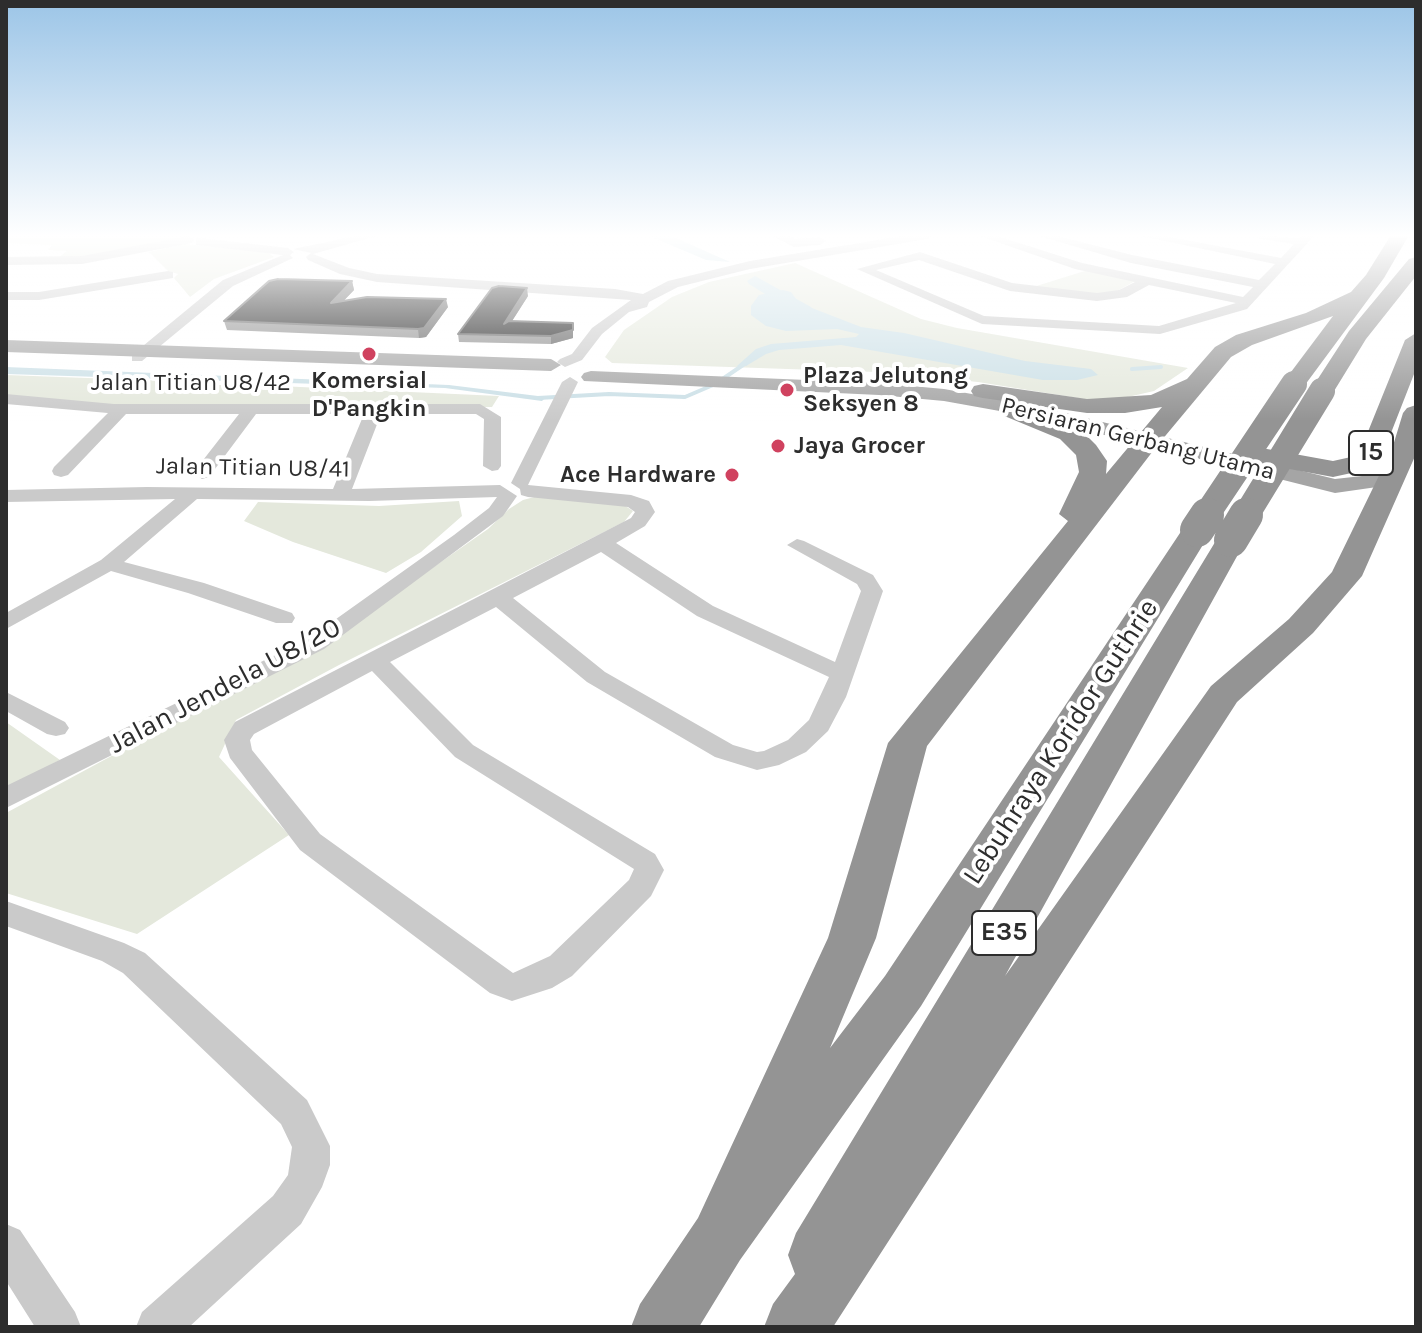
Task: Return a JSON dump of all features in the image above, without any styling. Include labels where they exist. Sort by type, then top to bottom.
[{"type":"highway","points":[[719,1239],[852,938],[908,743],[1151,436],[1223,352],[1244,340],[1313,317],[1355,297]]},
{"type":"highway","name":"Lebuhraya Koridor Guthrie","points":[[776,1327],[1214,535],[1294,384],[1357,297]]},
{"type":"highway","name":"Lebuhraya Koridor Guthrie","points":[[663,1327],[719,1239],[903,991],[1214,535],[1388,297]]},
{"type":"highway","name":"15","points":[[1256,455],[1333,469],[1360,463],[1376,445],[1376,438],[1416,340]]},
{"type":"highway","points":[[983,396],[1087,406],[1125,406],[1157,401],[1199,379]]},
{"type":"highway","points":[[983,396],[1051,424],[1081,442],[1087,451],[1093,461],[1093,472],[1089,486],[1066,527],[1071,540]]},
{"type":"highway","points":[[796,1327],[1224,694],[1301,626],[1346,576],[1410,431]]},
{"type":"main road","points":[[6,346],[141,354],[593,370]]},
{"type":"main road","points":[[6,354],[141,354]]},
{"type":"main road","points":[[554,368],[565,393],[593,370]]},
{"type":"main road","name":"Persiaran Gerbang Utama","points":[[593,370],[983,396],[1151,436],[1313,482],[1349,485],[1375,479],[1410,431]]},
{"type":"main road","name":"Persiaran Gerbang Utama","points":[[1151,436],[1256,455],[1326,474],[1349,485]]},
{"type":"main road","points":[[1349,485],[1362,497],[1368,532]]},
{"type":"street","points":[[141,354],[211,297]]},
{"type":"street","points":[[615,297],[624,304],[637,303]]},
{"type":"street","points":[[554,368],[577,357],[597,331],[651,297]]},
{"type":"street","points":[[932,297],[988,320],[1160,330],[1237,308],[1249,297]]},
{"type":"street","points":[[1225,297],[1244,301]]},
{"type":"street","points":[[593,370],[591,356],[606,333],[637,303]]},
{"type":"street","name":"Jalan Jendela U8/20","points":[[6,798],[316,644],[472,531],[496,512],[514,490],[565,393]]},
{"type":"street","name":"Jalan Titian U8/42","points":[[9,401],[122,409],[487,410],[493,417],[492,466]]},
{"type":"street","points":[[202,473],[252,408]]},
{"type":"street","points":[[340,495],[375,408]]},
{"type":"street","points":[[61,471],[122,409]]},
{"type":"street","name":"Jalan Titian U8/41","points":[[6,496],[192,493],[340,495],[514,490],[631,501],[645,508],[638,522],[602,543]]},
{"type":"street","points":[[6,622],[108,564],[171,514],[192,493]]},
{"type":"street","points":[[375,660],[464,751],[645,862],[649,870],[640,888],[561,966],[540,978],[512,987],[502,983],[310,842],[239,752],[237,740],[244,728],[375,660],[602,543],[705,611],[842,674]]},
{"type":"street","points":[[498,597],[596,677],[740,758],[757,761],[770,759],[797,746],[819,725],[842,674],[872,591],[865,580],[813,556],[797,545]]},
{"type":"street","points":[[108,564],[196,588],[284,618]]},
{"type":"street","points":[[6,700],[56,728]]},
{"type":"street","points":[[6,913],[113,952],[134,963],[294,1112],[311,1146],[311,1165],[303,1187],[287,1210],[157,1327]]},
{"type":"street","points":[[6,1244],[60,1327]]},
{"type":"shaded area","points":[[672,297],[872,297],[921,319],[957,328],[1188,368],[1154,391],[1119,399],[1084,399],[978,382],[876,372],[612,363],[605,357],[624,330]]},
{"type":"shaded area","points":[[6,375],[499,396],[492,407],[115,406],[6,396]]},
{"type":"shaded area","points":[[542,495],[624,505],[633,511],[624,522],[236,720],[219,757],[289,835],[137,934],[6,893],[6,813],[165,727],[385,601],[488,529],[509,509],[523,500]]},
{"type":"shaded area","points":[[459,501],[462,516],[421,552],[386,573],[293,542],[244,521],[258,502],[379,506]]},
{"type":"shaded area","points":[[6,722],[60,760],[6,788]]},
{"type":"water","points":[[757,297],[795,297],[799,303],[861,327],[904,333],[1025,361],[1091,369],[1098,375],[1077,380],[1043,380],[841,345],[779,350],[746,366],[737,366],[756,349],[771,344],[856,337],[859,334],[837,329],[786,331],[766,326],[751,315],[751,306]]},
{"type":"water","points":[[6,367],[449,385],[546,397],[542,401],[445,388],[6,374]]},
{"type":"building","points":[[251,297],[337,297],[331,303],[366,297],[446,299],[424,328],[418,329],[224,321]]},
{"type":"building","points":[[485,297],[521,297],[504,324],[509,321],[573,323],[573,330],[551,336],[458,334]]},
{"type":"waterway","points":[[782,297],[805,311]]},
{"type":"waterway","points":[[721,380],[746,363]]},
{"type":"waterway","points":[[1132,369],[1161,367]]},
{"type":"waterway","points":[[538,398],[609,394],[685,397],[713,385]]},
{"type":"place","name":"Komersial D'Pangkin","points":[[369,354]]},
{"type":"place","name":"Plaza Jelutong Seksyen 8","points":[[787,390]]},
{"type":"place","name":"Jaya Grocer","points":[[778,446]]},
{"type":"place","name":"Ace Hardware","points":[[732,475]]}]
